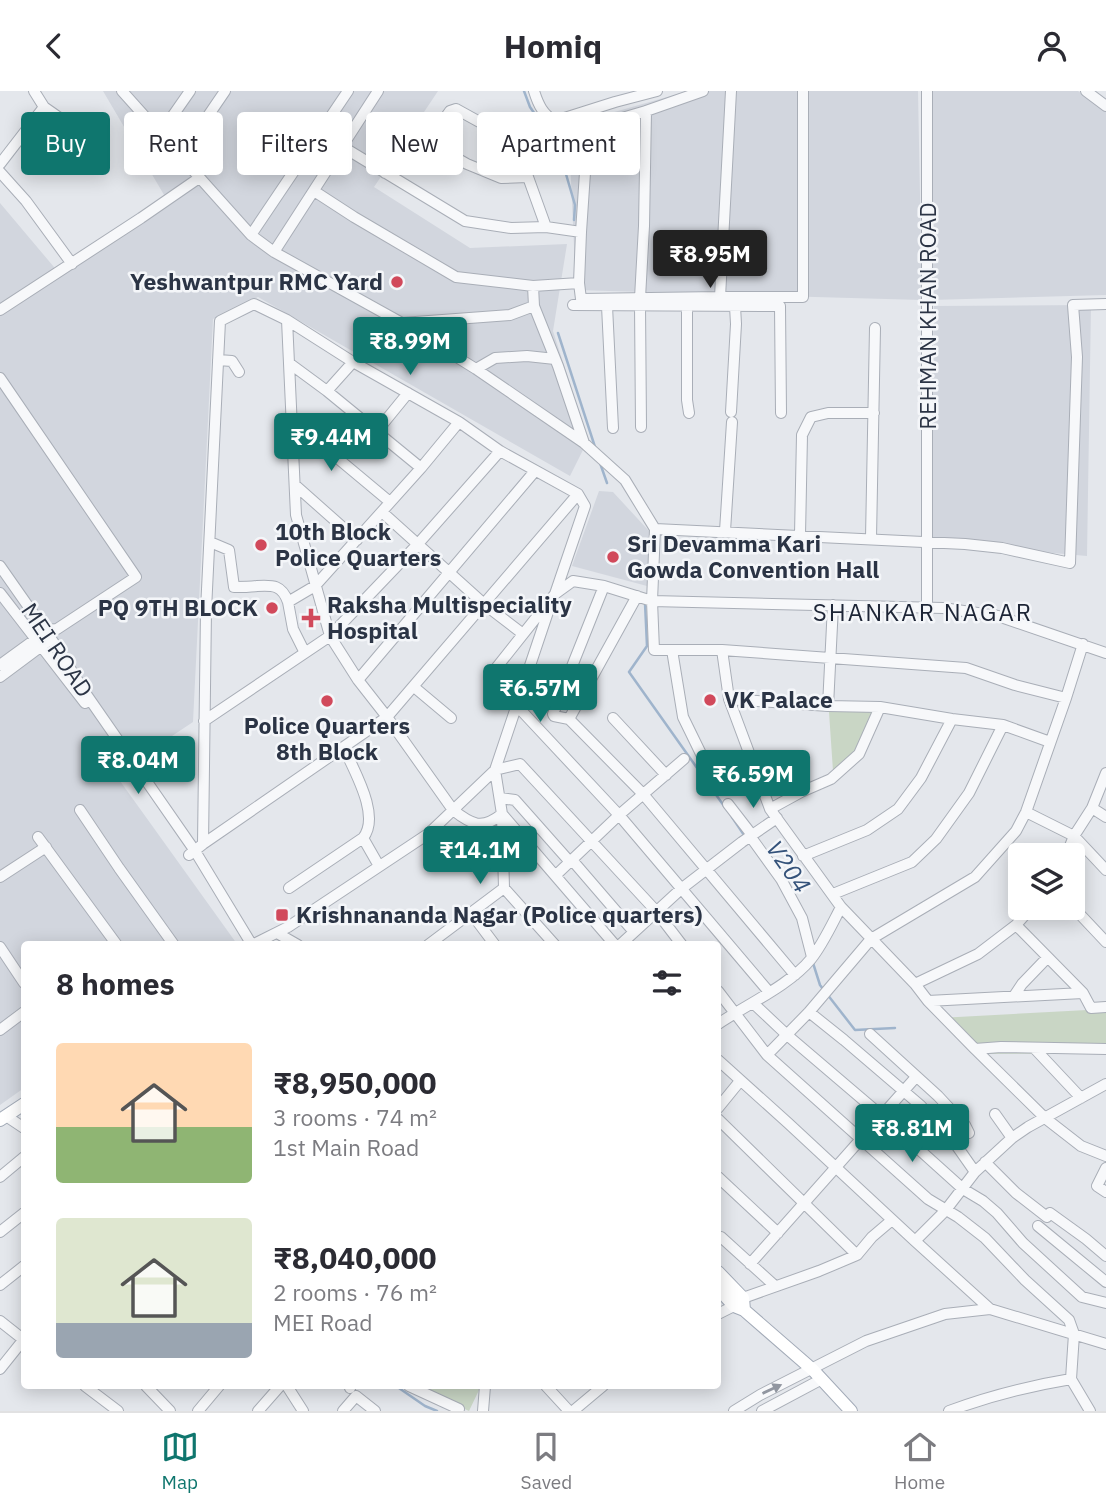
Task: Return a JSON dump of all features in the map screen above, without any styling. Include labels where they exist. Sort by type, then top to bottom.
[{"type":"main road","points":[[3,1118],[21,1106]]},
{"type":"main road","points":[[721,1276],[740,1305]]},
{"type":"main road","points":[[721,1290],[817,1374],[851,1411]]},
{"type":"street","points":[[34,91],[44,107],[51,112]]},
{"type":"street","points":[[122,91],[141,112]]},
{"type":"street","points":[[175,112],[190,91]]},
{"type":"street","points":[[211,112],[225,91]]},
{"type":"street","points":[[251,235],[348,91]]},
{"type":"street","points":[[352,133],[378,91]]},
{"type":"street","points":[[534,91],[541,110],[555,121],[614,96],[657,91]]},
{"type":"street","points":[[704,91],[588,128],[581,232],[581,299],[687,306],[780,306],[781,413]]},
{"type":"street","points":[[720,297],[731,91]]},
{"type":"street","points":[[573,305],[607,306],[720,297],[803,297],[803,91]]},
{"type":"street","name":"REHMAN KHAN ROAD","points":[[927,91],[927,606]]},
{"type":"street","points":[[1086,91],[1106,106]]},
{"type":"street","points":[[0,164],[44,107]]},
{"type":"street","points":[[642,427],[640,302],[646,111]]},
{"type":"street","points":[[463,113],[514,141],[546,227]]},
{"type":"street","points":[[463,162],[501,178],[528,177]]},
{"type":"street","points":[[0,172],[26,201],[72,264]]},
{"type":"street","points":[[196,175],[251,235],[274,252],[402,323],[476,369],[584,443],[625,480],[654,529],[645,598],[654,650],[722,650],[966,668],[1015,685],[1066,698]]},
{"type":"street","points":[[274,252],[325,175]]},
{"type":"street","points":[[387,175],[465,221],[511,228],[546,227],[581,232]]},
{"type":"street","points":[[0,310],[199,178]]},
{"type":"street","points":[[314,191],[456,277],[533,286],[579,283]]},
{"type":"street","points":[[533,286],[534,306],[584,443]]},
{"type":"street","points":[[196,850],[204,721],[209,542],[220,321],[254,304],[288,320],[353,362],[459,422],[500,451],[578,494],[585,506],[495,770],[428,834],[288,927],[260,941]]},
{"type":"street","points":[[654,529],[965,544],[1002,548],[1070,563],[1077,358],[1073,305],[1106,304]]},
{"type":"street","points":[[402,323],[510,315],[534,306]]},
{"type":"street","points":[[607,306],[613,428]]},
{"type":"street","points":[[687,306],[689,412]]},
{"type":"street","points":[[725,531],[735,306]]},
{"type":"street","points":[[288,320],[296,515],[330,636],[358,680],[453,810],[466,819],[484,824],[502,814]]},
{"type":"street","points":[[871,538],[875,328]]},
{"type":"street","points":[[476,369],[495,358],[527,356],[555,359]]},
{"type":"street","points":[[218,361],[232,361],[239,372]]},
{"type":"street","points":[[327,391],[353,362]]},
{"type":"street","points":[[289,363],[421,468]]},
{"type":"street","points":[[0,378],[136,576],[52,633],[0,677]]},
{"type":"street","points":[[377,431],[408,393]]},
{"type":"street","points":[[800,535],[802,435],[811,417],[828,413],[874,413]]},
{"type":"street","points":[[293,421],[390,502]]},
{"type":"street","points":[[288,602],[315,586],[459,422]]},
{"type":"street","points":[[204,721],[330,636],[417,545],[500,451]]},
{"type":"street","points":[[358,680],[535,471]]},
{"type":"street","points":[[295,485],[357,540]]},
{"type":"street","points":[[196,850],[387,717],[578,494]]},
{"type":"street","points":[[382,512],[448,574],[523,634]]},
{"type":"street","points":[[209,542],[229,550],[234,587],[277,586],[285,593],[293,629],[304,653]]},
{"type":"street","name":"MEI ROAD","points":[[0,566],[52,633],[86,694],[196,850],[250,941]]},
{"type":"street","points":[[489,677],[555,594],[573,581],[604,586],[645,598],[927,606],[998,616],[1106,653]]},
{"type":"street","points":[[604,586],[553,712],[554,716],[569,719],[643,794],[795,975]]},
{"type":"street","name":"MEI ROAD","points":[[0,593],[196,850],[243,941]]},
{"type":"street","points":[[569,719],[645,598]]},
{"type":"street","points":[[828,706],[833,605]]},
{"type":"street","points":[[0,666],[39,643]]},
{"type":"street","points":[[767,1055],[809,1013],[870,939],[975,877],[1016,831],[1026,812],[1083,644]]},
{"type":"street","points":[[672,650],[683,717],[704,759]]},
{"type":"street","points":[[722,650],[729,699],[773,814],[841,907],[928,1001],[1045,1118],[1081,1146],[1106,1156]]},
{"type":"street","points":[[414,687],[451,718]]},
{"type":"street","points":[[729,699],[880,707],[1003,725],[1050,742]]},
{"type":"street","points":[[518,707],[619,815],[769,992]]},
{"type":"street","points":[[624,941],[681,888],[748,838],[773,814],[801,792],[831,779],[859,754],[880,707]]},
{"type":"street","points":[[613,718],[666,775]]},
{"type":"street","points":[[803,856],[867,830],[898,809],[921,778],[952,719]]},
{"type":"street","points":[[833,894],[912,862],[936,838],[970,793],[1003,725]]},
{"type":"street","points":[[289,888],[363,838],[367,832],[370,815],[361,786],[344,748]]},
{"type":"street","points":[[556,875],[619,815],[684,759]]},
{"type":"street","points":[[495,770],[520,764],[656,911],[679,941]]},
{"type":"street","points":[[495,770],[502,814],[503,888],[551,941]]},
{"type":"street","points":[[1071,843],[1092,809],[1106,774]]},
{"type":"street","points":[[500,798],[515,800],[634,932]]},
{"type":"street","points":[[729,804],[748,838],[781,879],[802,918],[810,960]]},
{"type":"street","points":[[1092,809],[1106,817]]},
{"type":"street","points":[[80,810],[171,941]]},
{"type":"street","points":[[1026,812],[1074,836],[1106,870]]},
{"type":"street","points":[[502,814],[612,941]]},
{"type":"street","points":[[38,837],[113,941]]},
{"type":"street","points":[[363,838],[379,866]]},
{"type":"street","points":[[0,877],[46,847]]},
{"type":"street","points":[[438,941],[503,888]]},
{"type":"street","points":[[721,1022],[795,975],[810,960],[841,907]]},
{"type":"street","points":[[471,913],[492,941]]},
{"type":"street","points":[[915,984],[978,954],[1020,920]]},
{"type":"street","points":[[1085,920],[1106,942]]},
{"type":"street","points":[[1016,925],[1083,993],[1091,1008],[1106,1007]]},
{"type":"street","points":[[277,933],[291,941]]},
{"type":"street","points":[[1,951],[21,979]]},
{"type":"street","points":[[1014,996],[1048,958]]},
{"type":"street","points":[[928,1001],[1083,993]]},
{"type":"street","points":[[721,995],[767,1055],[928,1199],[985,1238],[1025,1280],[1069,1320],[1074,1334],[1071,1380],[1090,1411]]},
{"type":"street","points":[[753,1003],[963,1189],[997,1213],[1023,1243],[1082,1297],[1106,1303]]},
{"type":"street","points":[[0,1030],[21,1013]]},
{"type":"street","points":[[809,1013],[904,1090],[954,1142],[975,1172]]},
{"type":"street","points":[[870,1034],[938,1096],[969,1133]]},
{"type":"street","points":[[975,1049],[1106,1049]]},
{"type":"street","points":[[1035,1049],[1081,1098]]},
{"type":"street","points":[[721,1063],[990,1309]]},
{"type":"street","points":[[750,1264],[916,1077]]},
{"type":"street","points":[[721,1104],[740,1081]]},
{"type":"street","points":[[915,1241],[945,1210],[975,1172],[1012,1138],[1106,1084]]},
{"type":"street","points":[[995,1114],[1012,1138]]},
{"type":"street","points":[[3,1118],[21,1127]]},
{"type":"street","points":[[721,1122],[857,1255]]},
{"type":"street","points":[[992,1156],[1016,1193],[1051,1212],[1106,1255]]},
{"type":"street","points":[[0,1177],[21,1160]]},
{"type":"street","points":[[1106,1168],[1097,1186],[1106,1192]]},
{"type":"street","points":[[721,1180],[778,1233]]},
{"type":"street","points":[[1023,1243],[1051,1212]]},
{"type":"street","points":[[0,1232],[21,1215]]},
{"type":"street","points":[[721,1313],[775,1286],[857,1255],[872,1237],[892,1220]]},
{"type":"street","points":[[1038,1226],[1106,1282]]},
{"type":"street","points":[[721,1237],[775,1286]]},
{"type":"street","points":[[0,1285],[21,1268]]},
{"type":"street","points":[[762,1411],[866,1341],[945,1314],[990,1309],[1106,1344]]},
{"type":"street","points":[[0,1321],[21,1337]]},
{"type":"street","points":[[0,1369],[21,1343]]},
{"type":"street","points":[[734,1411],[760,1395],[817,1374]]},
{"type":"street","points":[[949,1411],[1020,1388],[1071,1380]]},
{"type":"street","points":[[89,1389],[118,1411]]},
{"type":"street","points":[[149,1389],[170,1411]]},
{"type":"street","points":[[198,1411],[213,1389]]},
{"type":"street","points":[[258,1411],[278,1389]]},
{"type":"street","points":[[290,1389],[303,1411]]},
{"type":"street","points":[[416,1389],[460,1409]]},
{"type":"street","points":[[483,1411],[485,1389]]},
{"type":"street","points":[[549,1389],[571,1411],[599,1389]]},
{"type":"street","points":[[343,1411],[356,1396],[375,1411]]},
{"type":"shaded area","points":[[103,91],[438,91],[424,112],[366,112],[366,175],[382,175],[374,187],[470,248],[567,244],[553,331],[588,440],[570,476],[258,297],[213,319],[193,722],[115,774],[235,941],[21,941],[21,1090],[0,1105],[0,203],[59,273],[167,200],[152,175],[223,175],[223,112],[124,112],[124,127]]},
{"type":"shaded area","points":[[688,91],[918,91],[922,300],[576,290],[571,175],[640,175],[640,112],[614,112]]},
{"type":"shaded area","points":[[931,91],[1078,91],[1106,112],[1106,295],[931,300]]},
{"type":"shaded area","points":[[1091,305],[1087,556],[928,542],[934,306]]},
{"type":"shaded area","points":[[599,491],[613,492],[649,531],[647,586],[572,566]]},
{"type":"green space","points":[[874,710],[855,752],[833,771],[829,712]]},
{"type":"green space","points":[[1106,1009],[1106,1053],[972,1054],[939,1018]]},
{"type":"green space","points":[[422,1389],[480,1389],[469,1411]]},
{"type":"waterway","name":"V204","points":[[524,91],[530,107],[561,157],[575,205],[574,220]]},
{"type":"waterway","name":"V204","points":[[558,333],[595,447]]},
{"type":"waterway","name":"V204","points":[[600,463],[607,483]]},
{"type":"waterway","name":"V204","points":[[645,603],[647,646],[629,672],[724,806]]},
{"type":"waterway","name":"V204","points":[[732,817],[744,835]]},
{"type":"waterway","name":"V204","points":[[813,963],[823,989]]},
{"type":"waterway","name":"V204","points":[[827,994],[855,1030],[895,1028]]},
{"type":"waterway","points":[[400,1389],[437,1411]]},
{"type":"place","name":"Yeshwantpur RMC Yard","points":[[397,282]]},
{"type":"place","name":"10th Block Police Quarters","points":[[261,545]]},
{"type":"place","name":"Sri Devamma Kari Gowda Convention Hall","points":[[613,557]]},
{"type":"place","name":"PQ 9TH BLOCK","points":[[272,608]]},
{"type":"place","name":"Raksha Multispeciality Hospital","points":[[311,618]]},
{"type":"place","name":"VK Palace","points":[[710,700]]},
{"type":"place","name":"Police Quarters 8th Block","points":[[327,701]]},
{"type":"place","name":"Krishnananda Nagar (Police quarters)","points":[[282,915]]},
{"type":"district","name":"SHANKAR NAGAR","points":[[923,613]]}]
